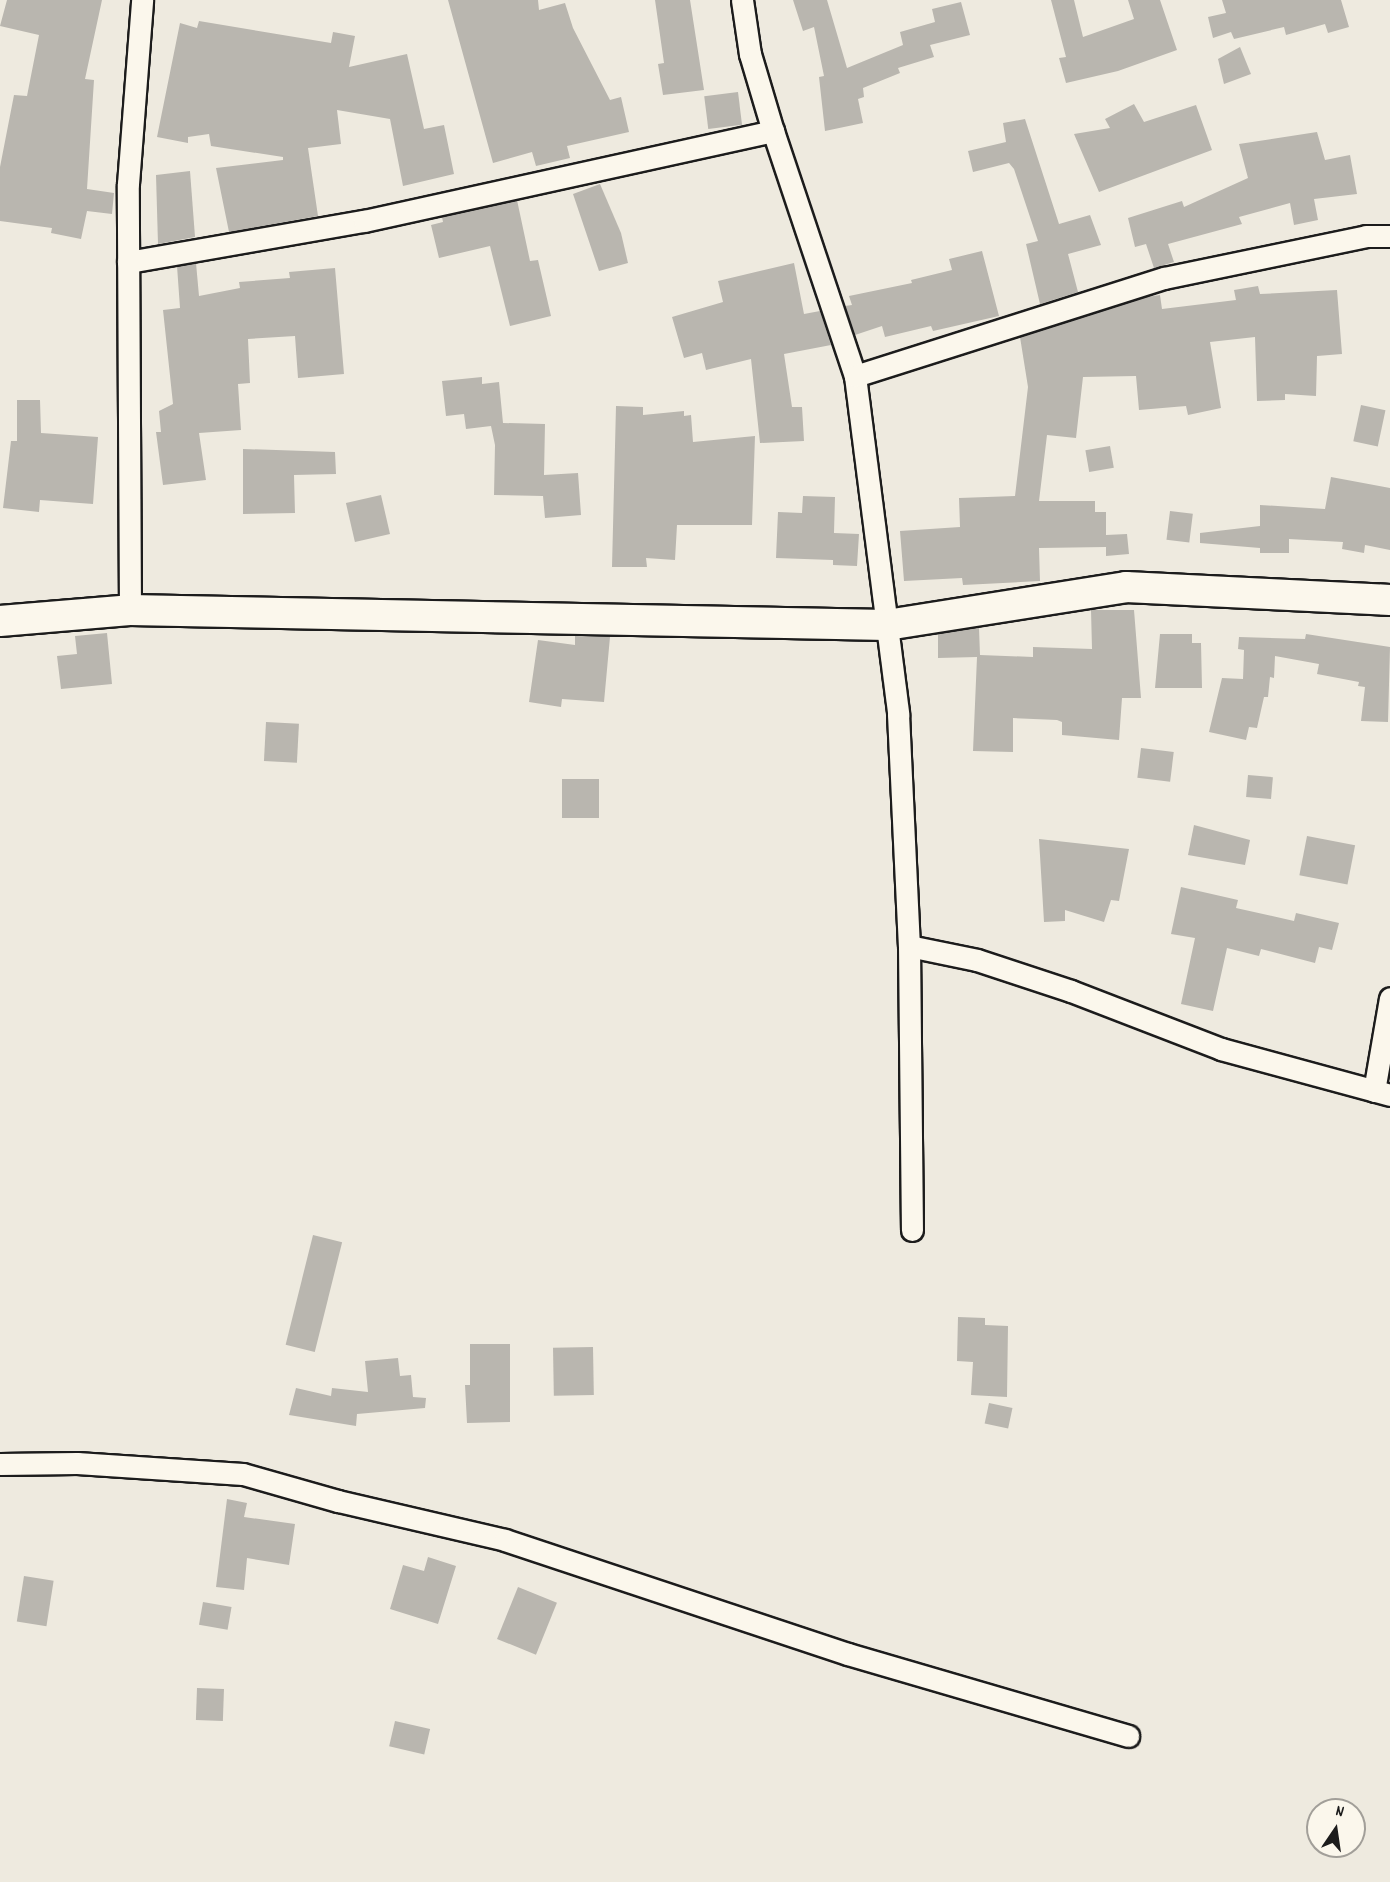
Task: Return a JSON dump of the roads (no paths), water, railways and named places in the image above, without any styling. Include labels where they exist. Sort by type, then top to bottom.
[{"type":"main road","points":[[0,621],[130,610],[887,626],[1126,587],[1390,600]]},
{"type":"street","points":[[130,610],[128,262],[130,120],[142,0]]},
{"type":"street","points":[[742,0],[750,54],[773,131],[855,376],[898,714],[909,946],[912,1230]]},
{"type":"street","points":[[128,262],[364,221],[773,131]]},
{"type":"street","points":[[855,376],[1164,278],[1366,236],[1390,236]]},
{"type":"street","points":[[909,946],[977,960],[1071,991],[1221,1049],[1382,1093],[1390,998]]},
{"type":"street","points":[[0,1464],[77,1463],[243,1474],[338,1501],[505,1540],[848,1654],[1128,1736]]}]
